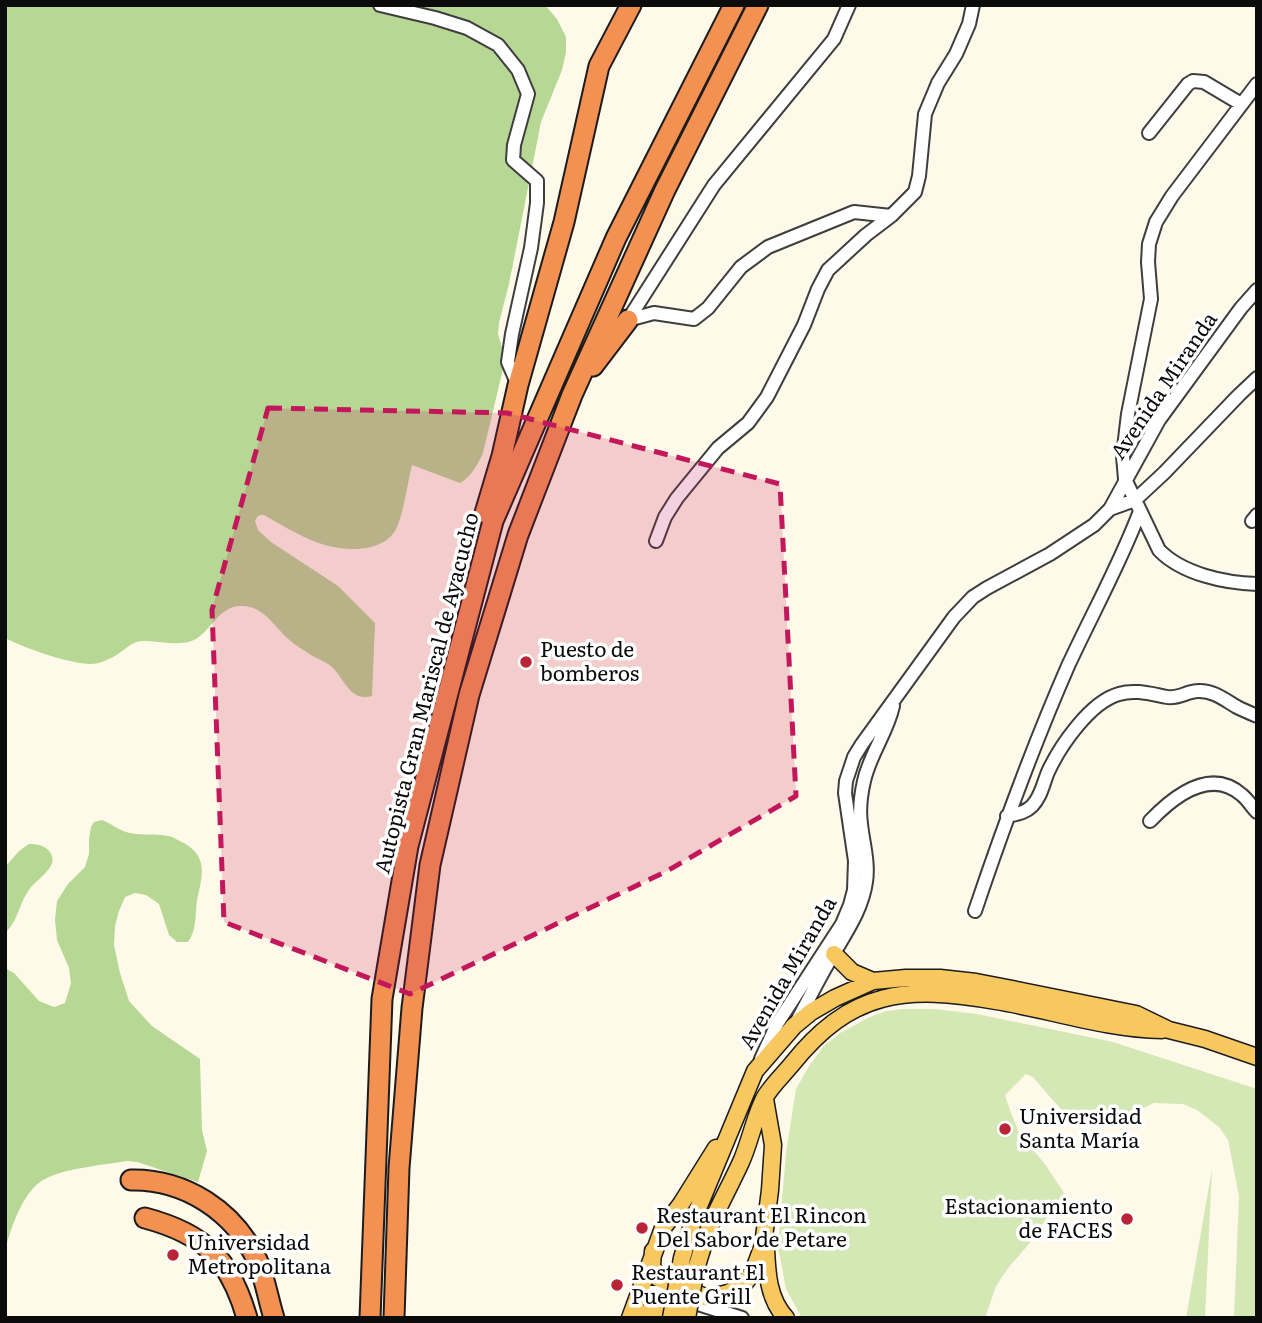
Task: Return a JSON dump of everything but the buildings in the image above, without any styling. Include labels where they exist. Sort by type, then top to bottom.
[{"type":"highway","points":[[471,606],[479,532],[564,222],[599,66],[631,5]]},
{"type":"highway","name":"Autopista Gran Mariscal de Ayacucho","points":[[370,1318],[382,999],[408,846],[493,521],[616,238],[734,5]]},
{"type":"highway","name":"Autopista Gran Mariscal de Ayacucho","points":[[394,1318],[398,1168],[412,1008],[430,865],[469,695],[518,535],[572,395],[665,190],[758,5]]},
{"type":"highway","points":[[572,395],[628,320]]},
{"type":"highway","points":[[131,1180],[183,1189],[226,1216],[242,1234],[257,1262],[274,1318]]},
{"type":"highway","points":[[145,1219],[180,1230],[209,1248],[227,1268],[247,1318]]},
{"type":"main road","points":[[834,954],[852,972],[873,981]]},
{"type":"main road","points":[[636,1318],[655,1311],[673,1318],[682,1258],[694,1218],[755,1072],[794,1026],[811,1012],[873,981],[940,978],[976,982],[1136,1014],[1169,1030],[1257,1057]]},
{"type":"main road","points":[[653,1251],[652,1266],[657,1278],[708,1298],[728,1293],[745,1283],[758,1260],[771,1190],[773,1145],[765,1098],[808,1044],[833,1021],[861,1005],[888,997],[928,993],[993,1000],[1135,1030],[1169,1030]]},
{"type":"main road","points":[[687,1318],[706,1233],[742,1161],[794,1026]]},
{"type":"main road","points":[[630,1318],[663,1228],[735,1120]]},
{"type":"main road","points":[[765,1230],[771,1292],[780,1312],[786,1318]]},
{"type":"street","points":[[380,5],[467,28],[498,45],[518,70],[528,94],[514,145],[513,160],[537,181],[537,203],[531,248],[508,362],[518,385]]},
{"type":"street","points":[[628,320],[714,185],[834,39],[849,5]]},
{"type":"street","points":[[656,541],[665,517],[677,498],[718,448],[748,423],[767,397],[828,271],[915,192],[925,114],[937,83],[956,54],[965,34],[973,5]]},
{"type":"street","points":[[1149,134],[1193,80],[1204,82],[1241,104]]},
{"type":"street","points":[[1257,84],[1172,196],[1152,233],[1148,262],[1151,299],[1128,414],[1124,456],[1125,479],[1159,550],[1167,559],[1180,566],[1233,583],[1257,584]]},
{"type":"street","points":[[628,320],[654,313],[694,319],[708,308],[741,267],[768,247],[854,212],[891,216]]},
{"type":"street","name":"Avenida Miranda","points":[[755,1072],[777,1024],[842,924],[850,905],[854,890],[855,861],[845,793],[854,757],[862,744],[954,617],[974,597],[1050,554],[1094,525],[1110,509],[1159,420],[1257,290]]},
{"type":"street","name":"Avenida Miranda","points":[[1110,509],[1137,505],[1198,437],[1257,378]]},
{"type":"street","points":[[975,911],[1007,816],[1053,701],[1128,544],[1137,505]]},
{"type":"street","points":[[1007,816],[1023,813],[1033,805],[1058,753],[1072,733],[1107,699],[1121,693],[1146,692],[1175,698],[1205,691],[1223,696],[1257,716]]},
{"type":"street","name":"Avenida Miranda","points":[[794,1026],[856,916],[864,896],[866,869],[860,821],[862,789],[879,739],[890,721],[895,699]]},
{"type":"street","points":[[1150,821],[1167,803],[1202,785],[1213,783],[1225,785],[1242,794],[1257,812]]},
{"type":"street","points":[[640,1292],[656,1302]]},
{"type":"street","points":[[640,1292],[660,1292],[742,1318]]},
{"type":"highlighted area","points":[[268,408],[507,413],[780,484],[796,796],[667,871],[410,994],[224,922],[212,610]]},
{"type":"green space","points":[[5,5],[545,5],[557,19],[566,37],[566,52],[562,70],[541,122],[499,323],[498,334],[504,354],[503,369],[483,453],[476,466],[460,483],[412,465],[396,529],[386,541],[371,547],[356,549],[328,546],[302,536],[264,515],[257,517],[255,521],[258,530],[271,542],[338,586],[375,623],[372,696],[364,697],[352,692],[334,669],[297,646],[266,616],[249,607],[228,609],[190,642],[138,642],[111,658],[94,664],[35,651],[5,638]]},
{"type":"green space","points":[[102,820],[126,832],[173,837],[192,849],[200,861],[202,876],[193,932],[188,942],[177,942],[169,935],[159,904],[146,895],[135,893],[125,897],[119,911],[114,945],[129,1001],[152,1026],[200,1059],[202,1130],[207,1151],[198,1182],[127,1161],[74,1170],[45,1179],[37,1184],[24,1200],[5,1250],[5,968],[14,973],[39,1001],[54,1007],[65,1003],[71,983],[69,968],[57,940],[57,901],[68,884],[85,867],[91,827],[94,822]]},
{"type":"green space","points":[[29,844],[47,849],[52,862],[29,890],[13,923],[5,933],[5,867]]},
{"type":"green space","points":[[902,1009],[934,1009],[977,1014],[1113,1042],[1257,1089],[1257,1318],[1234,1318],[1239,1196],[1228,1140],[1219,1127],[1197,1110],[1183,1104],[1154,1103],[1115,1122],[1098,1125],[1079,1120],[1064,1112],[1033,1077],[1026,1074],[1005,1095],[1020,1135],[1045,1164],[1064,1193],[996,1286],[985,1318],[802,1318],[786,1289],[778,1247],[786,1153],[796,1089],[824,1046],[840,1033],[870,1017]]},
{"type":"green space","points":[[1212,1169],[1205,1318],[1186,1318]]},
{"type":"place","name":"Puesto de bomberos","points":[[526,662]]},
{"type":"place","name":"Universidad Santa María","points":[[1005,1129]]},
{"type":"place","name":"Estacionamiento de FACES","points":[[1127,1219]]},
{"type":"place","name":"Restaurant El Rincon Del Sabor de Petare","points":[[642,1228]]},
{"type":"place","name":"Universidad Metropolitana","points":[[173,1255]]},
{"type":"place","name":"Restaurant El Puente Grill","points":[[617,1285]]}]
